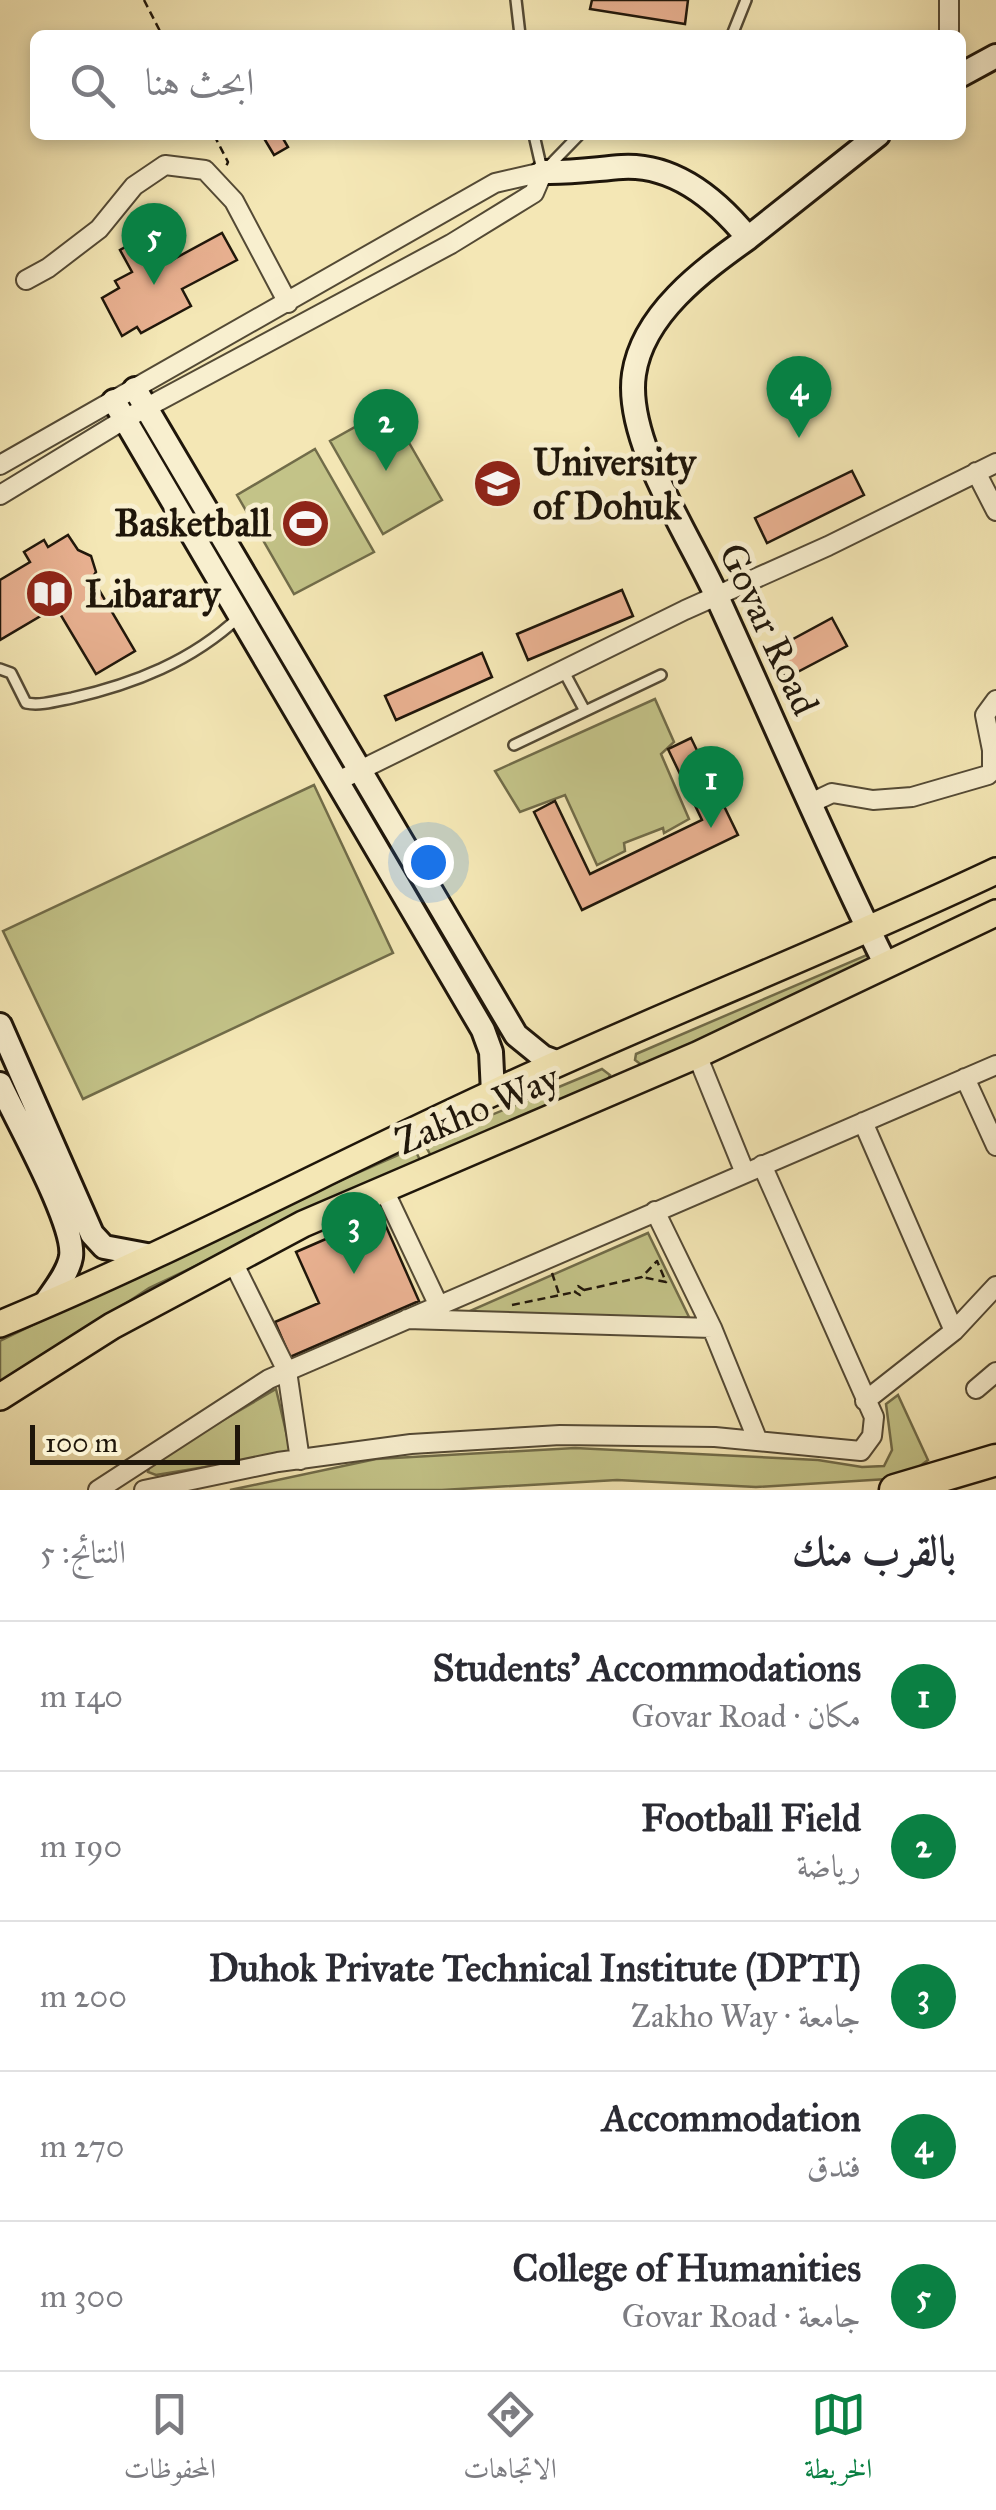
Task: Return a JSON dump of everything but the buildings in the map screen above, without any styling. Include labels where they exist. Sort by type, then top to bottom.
[{"type":"highway","points":[[895,1490],[996,1460]]},
{"type":"main road","name":"Zakho Way","points":[[0,1324],[559,1062],[869,931],[996,871]]},
{"type":"main road","name":"Zakho Way","points":[[0,1398],[112,1326],[303,1224],[697,1055],[996,913]]},
{"type":"main road","points":[[613,1041],[632,1083]]},
{"type":"street","points":[[949,18],[961,0]]},
{"type":"street","points":[[966,72],[996,56]]},
{"type":"street","name":"Govar Road","points":[[872,140],[668,307],[646,338],[634,378],[634,406],[646,452],[717,596],[843,880],[886,965]]},
{"type":"street","points":[[26,280],[99,229],[134,186],[165,165],[205,170],[234,200],[288,303]]},
{"type":"street","points":[[0,494],[130,404],[288,303],[495,184],[543,172],[651,168],[694,188],[748,238]]},
{"type":"street","points":[[0,465],[451,244],[534,193],[543,172]]},
{"type":"street","points":[[130,404],[240,616],[504,1016],[528,1047],[559,1062]]},
{"type":"street","points":[[130,404],[348,776],[484,1030],[491,1052],[493,1093]]},
{"type":"street","points":[[348,776],[996,463]]},
{"type":"street","points":[[976,472],[996,511]]},
{"type":"street","points":[[811,802],[832,793],[873,800],[912,798],[988,775],[992,771],[992,750],[985,716],[996,700]]},
{"type":"street","points":[[484,1030],[504,1016]]},
{"type":"street","points":[[0,1025],[9,1085],[71,1242],[70,1260],[44,1305]]},
{"type":"street","points":[[144,1490],[300,1460],[411,1444],[560,1435],[714,1437],[861,1451],[876,1428],[865,1401],[697,1055]]},
{"type":"street","points":[[98,1490],[269,1378],[996,1065]]},
{"type":"street","points":[[964,1078],[996,1146]]},
{"type":"street","points":[[9,1085],[92,1234],[104,1247]]},
{"type":"street","points":[[863,1122],[954,1332]]},
{"type":"street","points":[[384,1190],[438,1304]]},
{"type":"street","points":[[654,1211],[712,1328],[758,1441]]},
{"type":"street","points":[[70,1260],[104,1247],[152,1256]]},
{"type":"street","points":[[232,1260],[287,1371],[300,1460]]},
{"type":"street","points":[[865,1401],[954,1332],[996,1286]]},
{"type":"street","points":[[402,1319],[712,1328]]},
{"type":"street","points":[[976,1389],[996,1372]]},
{"type":"lane","points":[[516,0],[519,30]]},
{"type":"lane","points":[[734,30],[746,0]]},
{"type":"lane","points":[[535,140],[543,172]]},
{"type":"lane","points":[[543,172],[573,140]]},
{"type":"lane","points":[[0,669],[10,673],[26,704],[83,695],[180,661],[240,616]]},
{"type":"lane","points":[[563,670],[585,712]]},
{"type":"lane","points":[[514,745],[661,675]]},
{"type":"path","points":[[144,0],[159,30]]},
{"type":"path","points":[[217,140],[228,162],[219,184]]},
{"type":"path","points":[[546,1258],[560,1295]]},
{"type":"path","points":[[507,1306],[574,1292],[580,1296],[584,1290],[642,1277],[666,1282],[657,1261],[642,1277]]},
{"type":"green space","points":[[389,408],[442,500],[383,534],[330,441]]},
{"type":"green space","name":"Basketball","points":[[315,449],[374,552],[294,594],[237,495]]},
{"type":"green space","points":[[655,699],[674,742],[661,754],[689,819],[664,833],[663,828],[624,843],[625,851],[597,865],[565,795],[520,812],[495,771]]},
{"type":"green space","points":[[314,785],[393,953],[83,1099],[3,931]]},
{"type":"green space","points":[[869,954],[875,966],[643,1066],[635,1060],[636,1054]]},
{"type":"green space","points":[[602,1069],[610,1075],[606,1083],[431,1156],[424,1143]]},
{"type":"green space","points":[[414,1148],[420,1160],[149,1288],[0,1387],[0,1341],[232,1228]]},
{"type":"green space","points":[[648,1233],[689,1317],[463,1321],[463,1314]]},
{"type":"green space","points":[[276,1389],[291,1453],[156,1475],[148,1472],[150,1463]]},
{"type":"green space","points":[[898,1395],[928,1460],[904,1478],[756,1487],[617,1480],[442,1490],[230,1490],[376,1459],[575,1448],[884,1466],[892,1450],[886,1404]]},
{"type":"place","name":"College of Humanities","points":[[154,285]]},
{"type":"place","name":"Accommodation","points":[[799,438]]},
{"type":"place","name":"Football Field","points":[[386,471]]},
{"type":"place","name":"University of Dohuk","points":[[498,484]]},
{"type":"place","name":"Basketball","points":[[306,523]]},
{"type":"place","name":"Libarary","points":[[50,594]]},
{"type":"place","name":"Students' Accommodations","points":[[711,828]]},
{"type":"place","name":"Duhok Private Technical Institute (DPTI)","points":[[354,1274]]}]
